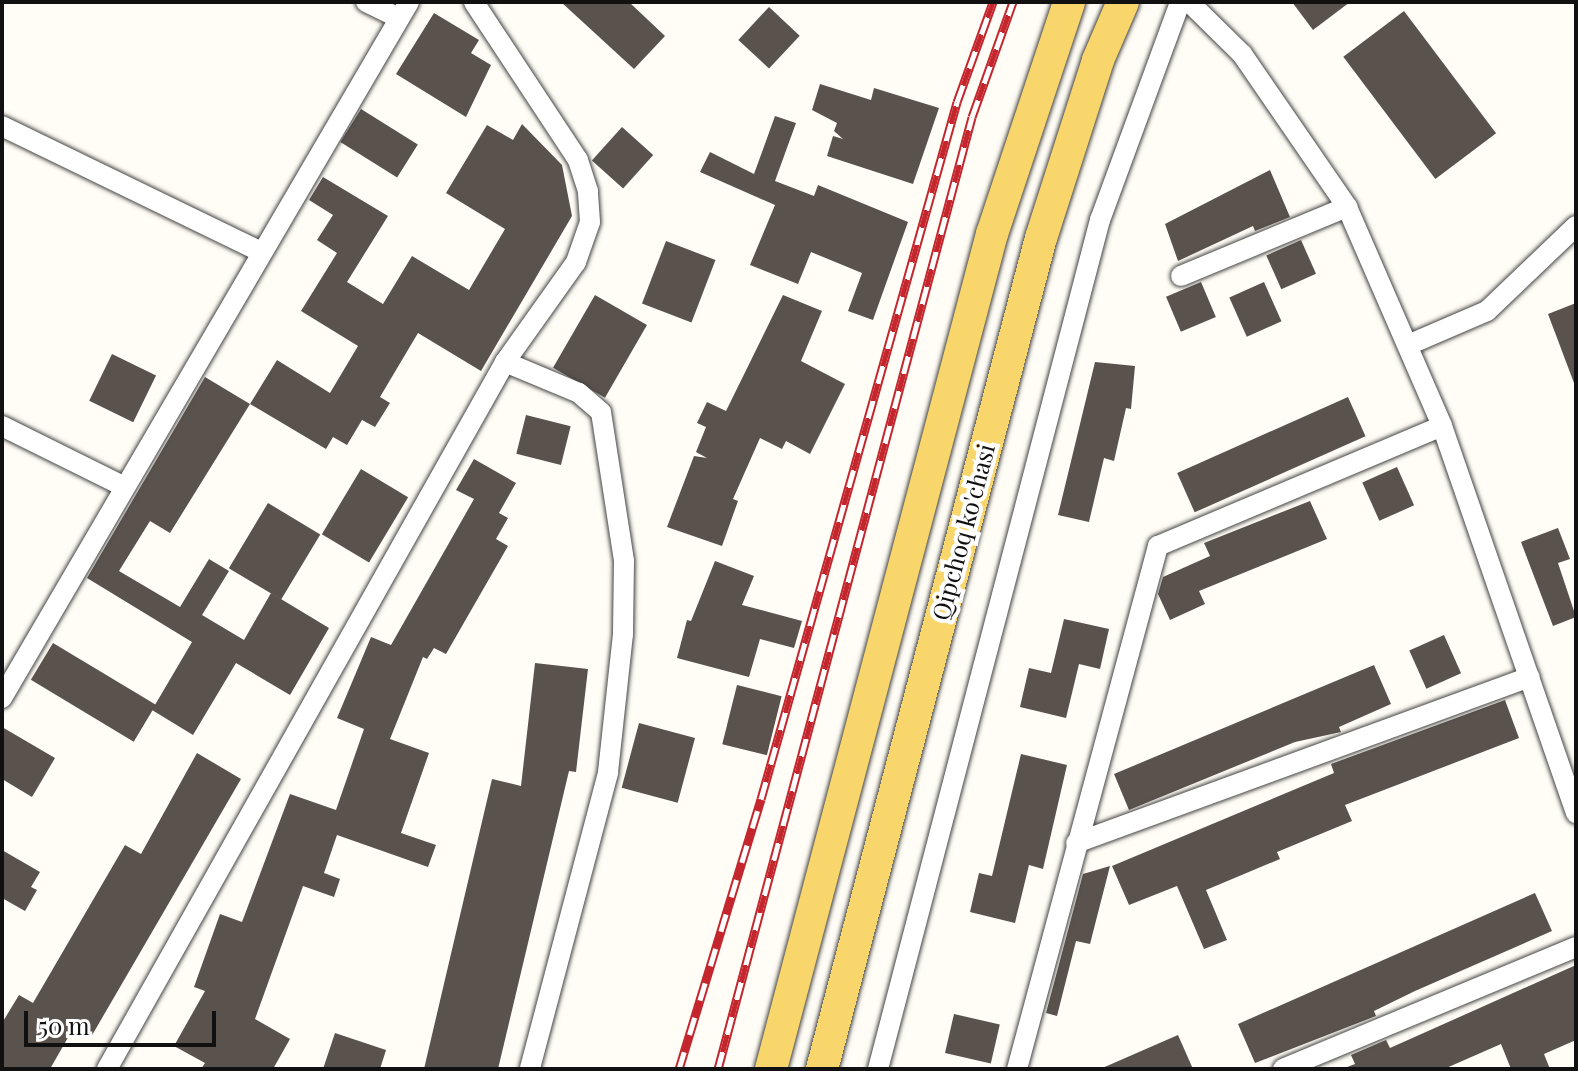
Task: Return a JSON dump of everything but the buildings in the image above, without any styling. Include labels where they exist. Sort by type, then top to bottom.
[{"type":"main road","name":"Qipchoq ko'chasi","points":[[771,1069],[992,234],[1069,2]]},
{"type":"main road","name":"Qipchoq ko'chasi","points":[[822,1069],[1041,238],[1098,60],[1123,2]]},
{"type":"street","points":[[2,698],[403,9],[366,2]]},
{"type":"street","points":[[107,1069],[505,362],[576,262],[590,222],[588,191],[578,160],[474,2]]},
{"type":"street","points":[[878,1069],[1100,220],[1180,2]]},
{"type":"street","points":[[1189,2],[1242,54],[1347,207],[1442,426],[1576,813]]},
{"type":"street","points":[[2,126],[261,252]]},
{"type":"street","points":[[1181,276],[1347,207]]},
{"type":"street","points":[[1408,345],[1487,311],[1576,226]]},
{"type":"street","points":[[505,362],[579,393],[601,412],[624,561],[623,634],[608,773],[530,1069]]},
{"type":"street","points":[[2,426],[125,487]]},
{"type":"street","points":[[1017,1069],[1158,546],[1442,426]]},
{"type":"street","points":[[1076,843],[1530,677]]},
{"type":"street","points":[[1283,1069],[1576,947]]},
{"type":"railway","points":[[679,1069],[761,799],[957,102],[993,2]]},
{"type":"railway","points":[[718,1069],[972,117],[1013,2]]}]
